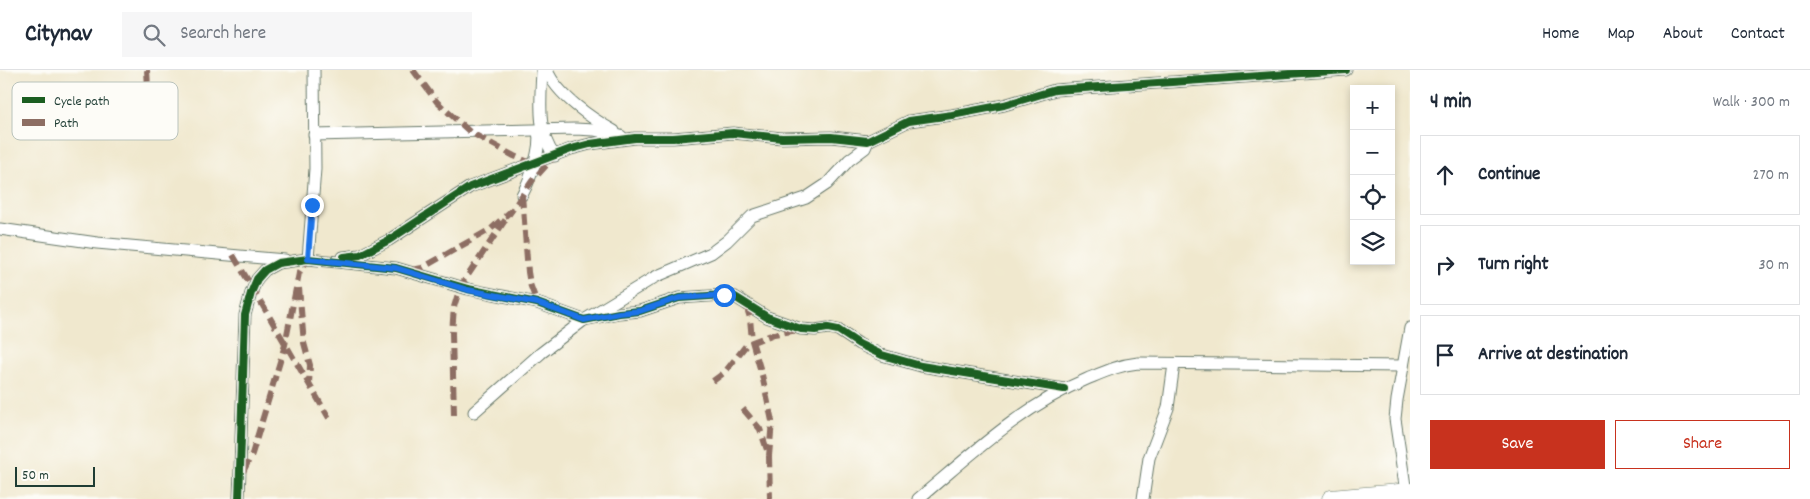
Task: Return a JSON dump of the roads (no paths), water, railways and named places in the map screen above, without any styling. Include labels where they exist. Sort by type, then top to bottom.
[{"type":"main road","points":[[1331,499],[1408,495]]},
{"type":"street","points":[[308,259],[315,169],[314,70]]},
{"type":"street","points":[[522,195],[532,174],[537,150],[540,130],[542,70]]},
{"type":"street","points":[[547,70],[564,94],[587,113],[615,131],[635,138]]},
{"type":"street","points":[[334,260],[360,255],[406,230],[463,191],[485,181],[571,149],[590,144],[635,138],[673,138],[733,133],[782,138],[831,137],[868,142],[909,121],[1004,105],[1055,90],[1346,70]]},
{"type":"street","points":[[540,130],[555,156]]},
{"type":"street","points":[[314,135],[594,130],[635,138]]},
{"type":"street","points":[[474,412],[541,353],[584,320],[655,277],[711,253],[727,241],[752,216],[806,198],[827,184],[849,160],[865,148],[868,142]]},
{"type":"street","points":[[0,228],[97,243],[292,260]]},
{"type":"street","points":[[239,499],[245,315],[247,303],[257,280],[266,270],[278,263],[292,260],[334,260],[396,268],[468,290],[537,303],[584,320],[640,311],[679,298],[735,296],[767,317],[801,329],[828,328],[838,330],[859,344],[882,355],[921,366],[1064,388]]},
{"type":"street","points":[[1408,495],[1395,419],[1410,328]]},
{"type":"street","points":[[918,499],[1017,418],[1064,388],[1125,364],[1403,366]]},
{"type":"street","points":[[1143,499],[1149,458],[1168,408],[1174,364]]}]
